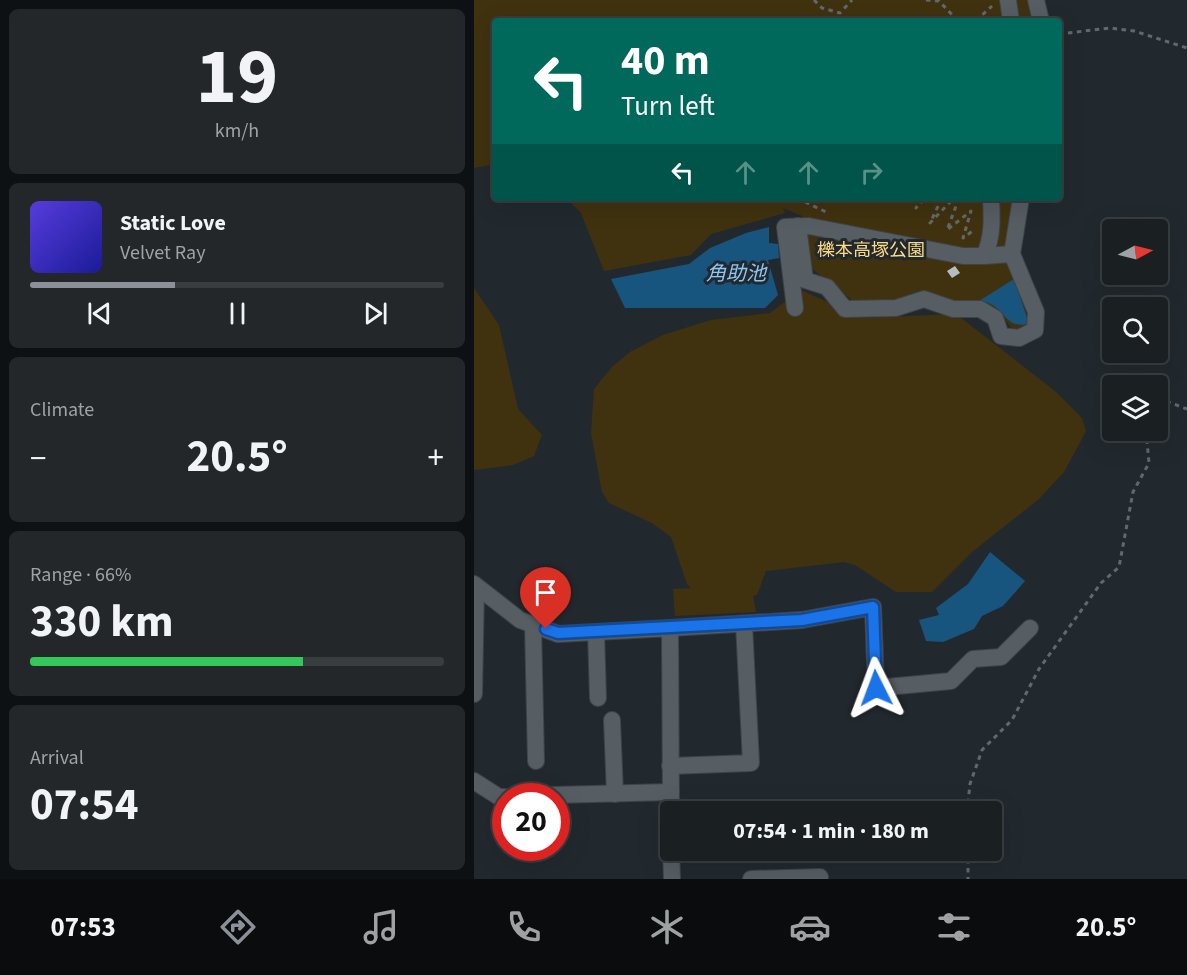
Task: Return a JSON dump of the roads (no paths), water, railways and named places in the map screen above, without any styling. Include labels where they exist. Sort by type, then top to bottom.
[{"type":"street","points":[[1036,0],[1040,18]]},
{"type":"street","points":[[1002,2],[1010,18]]},
{"type":"street","points":[[984,256],[989,246],[992,226],[991,201]]},
{"type":"street","points":[[798,226],[805,280],[827,287],[845,309],[896,308],[924,299],[953,309],[980,309],[995,318],[1001,336],[1018,338],[1035,330],[1036,312],[1011,254],[1021,201]]},
{"type":"street","points":[[795,308],[785,227],[808,226],[963,256],[1011,254]]},
{"type":"street","points":[[475,585],[520,620],[558,633],[802,620],[873,607],[876,688],[951,681],[973,659],[1001,657],[1030,628]]},
{"type":"street","points":[[474,694],[475,585]]},
{"type":"street","points":[[670,766],[751,763],[744,624]]},
{"type":"street","points":[[533,625],[536,761]]},
{"type":"street","points":[[670,628],[671,801]]},
{"type":"street","points":[[596,632],[598,698]]},
{"type":"street","points":[[612,720],[615,794]]},
{"type":"street","points":[[474,781],[492,793]]},
{"type":"street","points":[[570,795],[671,792]]},
{"type":"street","points":[[671,861],[672,879]]},
{"type":"street","points":[[751,879],[820,877]]},
{"type":"water","name":"角助池","points":[[769,227],[769,243],[778,244],[779,258],[768,260],[778,295],[765,308],[625,308],[611,279],[689,264],[710,248],[746,233]]},
{"type":"water","points":[[1014,279],[1029,324],[1015,324],[994,306],[979,301]]},
{"type":"water","points":[[990,552],[1025,581],[1003,606],[982,616],[974,629],[943,642],[926,641],[919,620],[939,615],[936,608],[968,584]]},
{"type":"park label","name":"櫟本高塚公園","points":[[871,250]]}]
